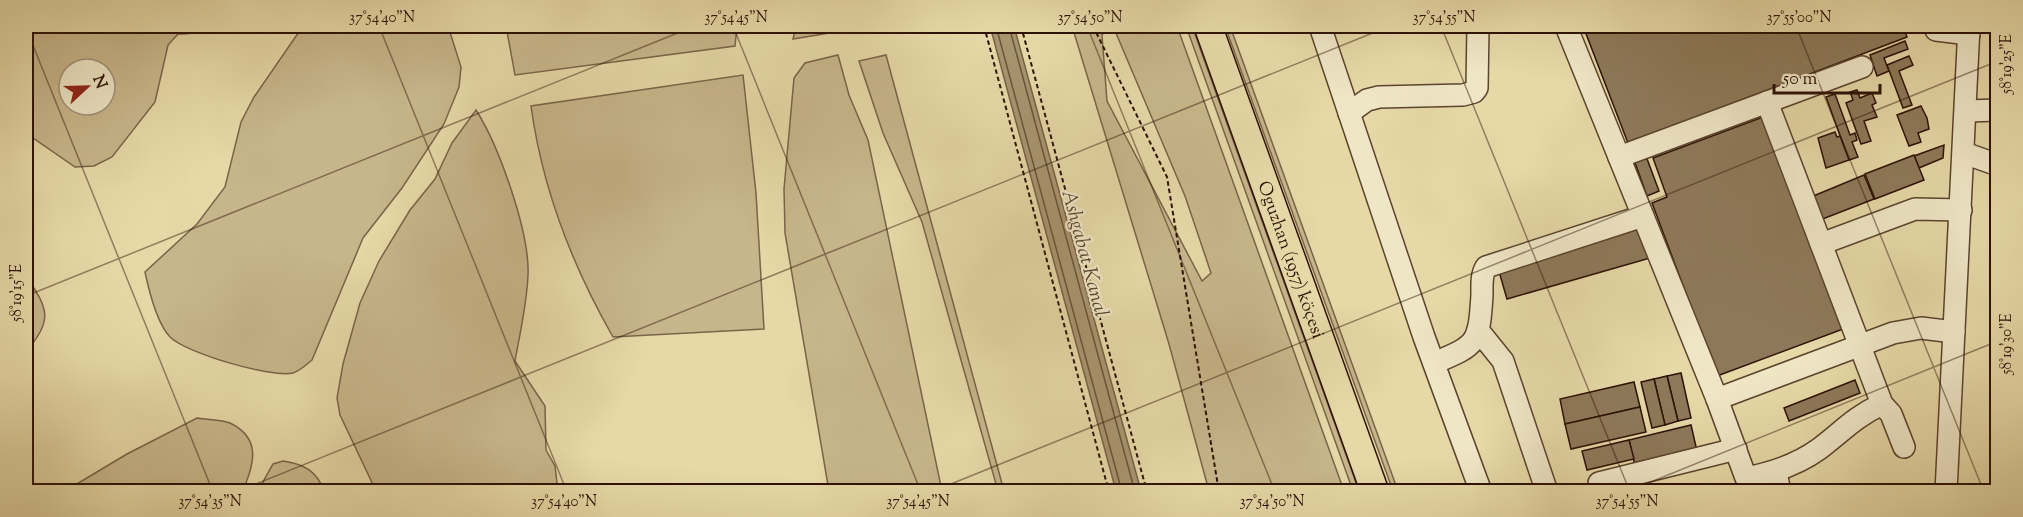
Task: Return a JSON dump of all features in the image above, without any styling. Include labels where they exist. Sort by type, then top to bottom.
[{"type":"main road","name":"Oguzhan (1957) köçesi","points":[[1208,26],[1375,492]]},
{"type":"lane","points":[[1320,26],[1434,363],[1481,492]]},
{"type":"lane","points":[[1349,113],[1367,100],[1379,97],[1463,95],[1474,92],[1477,88],[1478,26]]},
{"type":"lane","points":[[1566,26],[1717,399],[1746,478],[1778,482],[1856,417],[1882,404]]},
{"type":"lane","points":[[1934,26],[1936,30],[1969,30],[1967,111],[1946,492]]},
{"type":"lane","points":[[1619,157],[1862,67]]},
{"type":"lane","points":[[1767,102],[1882,404],[1891,414],[1904,447]]},
{"type":"lane","points":[[1967,111],[1998,110]]},
{"type":"lane","points":[[1964,153],[1998,165]]},
{"type":"lane","points":[[1821,244],[1916,209],[1961,210]]},
{"type":"lane","points":[[1434,363],[1466,350],[1473,344],[1478,330],[1486,267],[1643,216]]},
{"type":"lane","points":[[1717,399],[1909,329],[1954,332]]},
{"type":"lane","points":[[1478,330],[1503,361],[1547,492]]},
{"type":"lane","points":[[1599,483],[1736,449]]},
{"type":"path","points":[[984,26],[1109,492]]},
{"type":"path","points":[[1021,26],[1147,492]]},
{"type":"path","points":[[1093,26],[1167,177],[1219,492]]},
{"type":"shaded area","points":[[26,26],[217,26],[204,32],[178,34],[168,45],[155,102],[112,157],[94,166],[75,167],[26,133]]},
{"type":"shaded area","points":[[303,26],[448,26],[461,67],[459,87],[444,124],[402,188],[363,238],[312,360],[296,372],[282,374],[210,357],[170,337],[157,315],[145,272],[197,224],[225,187],[241,122],[254,97]]},
{"type":"shaded area","points":[[506,26],[737,26],[735,46],[515,75]]},
{"type":"shaded area","points":[[796,26],[871,26],[793,39]]},
{"type":"shaded area","points":[[1072,26],[1108,26],[1102,35],[1107,101],[1202,281],[1211,273],[1185,196],[1113,26],[1177,26],[1344,491],[1209,491],[1169,344]]},
{"type":"shaded area","points":[[1186,26],[1192,26],[1359,491],[1353,491]]},
{"type":"shaded area","points":[[1225,26],[1230,26],[1398,491],[1393,491]]},
{"type":"shaded area","points":[[838,55],[849,95],[868,140],[942,491],[829,491],[785,233],[784,189],[794,78],[805,63]]},
{"type":"shaded area","points":[[886,55],[1004,491],[998,491],[922,222],[883,133],[859,61]]},
{"type":"shaded area","points":[[743,75],[756,193],[764,329],[613,337],[585,283],[561,226],[543,166],[531,106]]},
{"type":"shaded area","points":[[476,110],[503,167],[524,237],[528,275],[515,361],[545,406],[546,450],[555,466],[558,491],[376,491],[340,415],[337,398],[343,364],[360,303],[379,261],[410,210],[435,179],[452,143]]},
{"type":"shaded area","points":[[26,276],[45,314],[41,331],[26,352]]},
{"type":"shaded area","points":[[197,418],[230,423],[247,437],[253,453],[250,472],[243,491],[65,491],[127,454]]},
{"type":"shaded area","points":[[283,461],[309,470],[318,478],[324,491],[258,491],[273,464]]},
{"type":"water","points":[[990,26],[1014,26],[1141,491],[1116,491]]},
{"type":"building","points":[[1583,26],[1903,26],[1907,37],[1628,143]]},
{"type":"building","points":[[1905,41],[1908,49],[1884,58],[1889,71],[1877,76],[1870,55]]},
{"type":"building","points":[[1909,56],[1913,65],[1899,71],[1912,105],[1903,108],[1887,65]]},
{"type":"building","points":[[1857,90],[1860,98],[1872,93],[1876,103],[1872,105],[1877,117],[1864,121],[1871,141],[1861,144],[1846,103],[1853,100],[1850,92]]},
{"type":"building","points":[[1835,94],[1850,135],[1855,133],[1857,140],[1852,142],[1858,157],[1849,160],[1826,97]]},
{"type":"building","points":[[1921,106],[1929,129],[1918,133],[1921,142],[1909,146],[1897,115]]},
{"type":"building","points":[[1763,117],[1843,329],[1717,376],[1652,203],[1667,197],[1653,158]]},
{"type":"building","points":[[1835,132],[1837,137],[1840,136],[1849,160],[1826,168],[1818,138]]},
{"type":"building","points":[[1944,145],[1943,158],[1919,168],[1914,156]]},
{"type":"building","points":[[1914,155],[1924,180],[1875,199],[1865,174]]},
{"type":"building","points":[[1646,156],[1659,191],[1647,196],[1634,160]]},
{"type":"building","points":[[1864,175],[1874,199],[1820,220],[1811,197]]},
{"type":"building","points":[[1642,228],[1650,258],[1507,299],[1498,268]]},
{"type":"building","points":[[1681,373],[1691,418],[1678,421],[1667,376]]},
{"type":"building","points":[[1667,376],[1678,421],[1665,425],[1654,379]]},
{"type":"building","points":[[1654,379],[1665,425],[1652,428],[1641,382]]},
{"type":"building","points":[[1855,380],[1860,393],[1789,421],[1784,408]]},
{"type":"building","points":[[1634,382],[1640,407],[1565,424],[1560,399]]},
{"type":"building","points":[[1640,407],[1646,432],[1571,449],[1565,424]]},
{"type":"building","points":[[1691,425],[1697,451],[1635,466],[1629,440]]},
{"type":"building","points":[[1629,440],[1634,459],[1587,470],[1582,451]]},
{"type":"water label","name":"Ashgabat Kanal","points":[[1086,253]]}]
